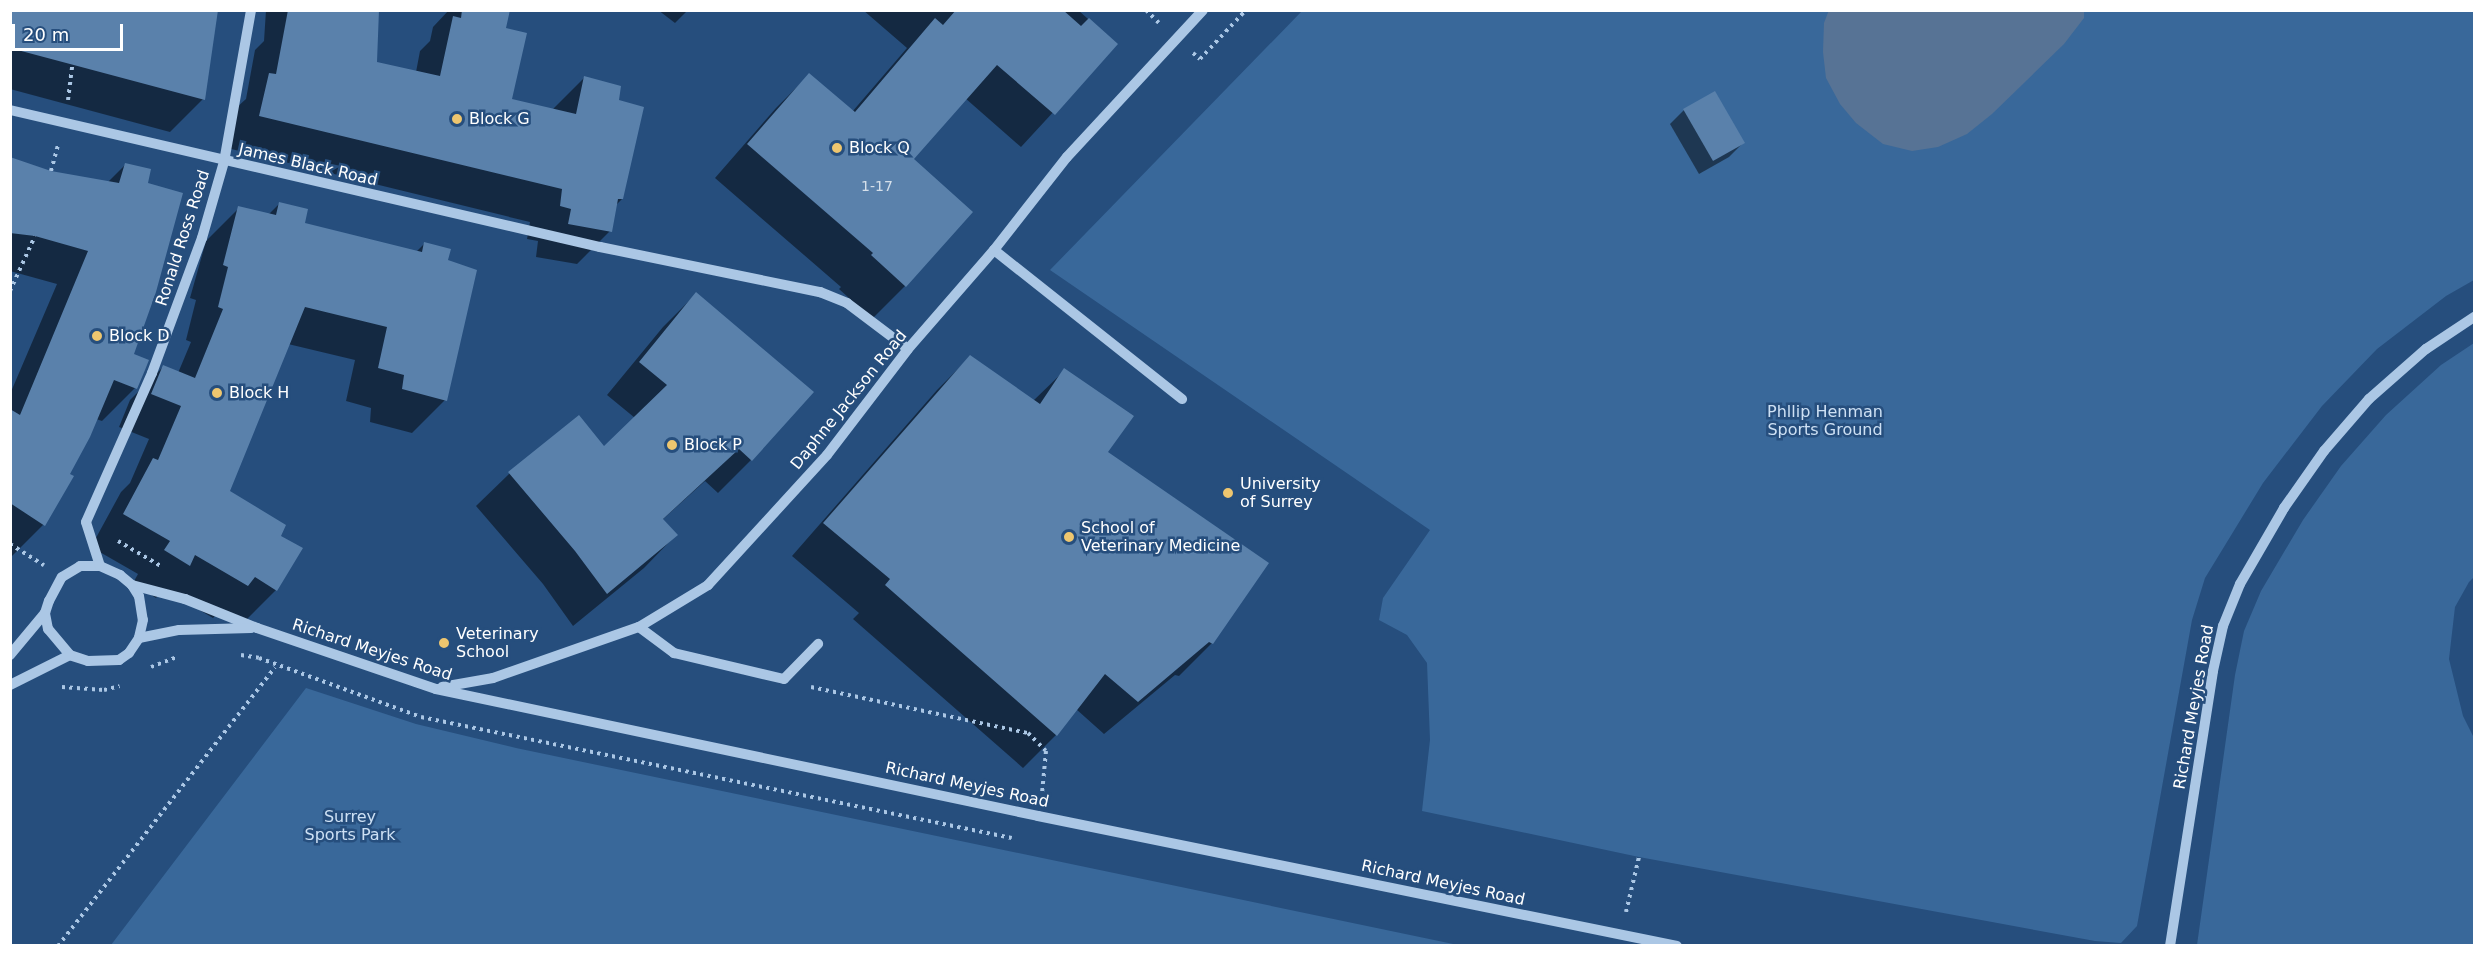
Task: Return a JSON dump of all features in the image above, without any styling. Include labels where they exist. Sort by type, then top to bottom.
[{"type":"street","name":"Ronald Ross Road","points":[[100,566],[86,522],[152,373],[202,238],[224,162],[251,10]]},
{"type":"street","name":"Daphne Jackson Road","points":[[436,688],[493,678],[639,627],[708,585],[827,455],[908,350],[994,250],[1067,157],[1203,10]]},
{"type":"street","name":"James Black Road","points":[[10,110],[224,162],[600,247],[820,292],[847,303],[908,350]]},
{"type":"street","points":[[994,250],[1182,399]]},
{"type":"street","name":"Richard Meyjes Road","points":[[2170,945],[2213,671],[2223,626],[2240,584],[2284,508],[2324,451],[2369,399],[2426,349],[2475,317]]},
{"type":"street","points":[[10,655],[45,613],[62,577],[80,566],[100,566],[120,575],[132,585],[139,596],[142,609],[139,638],[129,653],[119,660],[88,661],[70,655],[48,629],[45,613]]},
{"type":"street","name":"Richard Meyjes Road","points":[[132,585],[185,599],[257,628],[436,688],[1026,813],[1677,945]]},
{"type":"street","points":[[639,627],[674,653],[784,679],[818,644]]},
{"type":"street","name":"Richard Meyjes Road","points":[[139,638],[179,630],[257,628]]},
{"type":"street","points":[[10,685],[70,655]]},
{"type":"path","points":[[10,291],[35,236]]},
{"type":"path","points":[[10,544],[62,577]]},
{"type":"path","points":[[58,945],[275,666],[421,717]]},
{"type":"path","points":[[784,679],[826,691],[1028,733],[1046,751],[1041,801]]},
{"type":"path","points":[[1625,914],[1639,857]]},
{"type":"green space","name":"Phllip Henman Sports Ground","points":[[1302,11],[2474,11],[2474,280],[2446,296],[2377,349],[2322,406],[2263,483],[2205,578],[2192,620],[2137,926],[2121,943],[2095,941],[1639,857],[1422,811],[1430,740],[1427,663],[1407,635],[1379,620],[1383,598],[1430,530],[1050,270]]},
{"type":"green space","points":[[2474,343],[2474,577],[2455,607],[2449,659],[2463,716],[2474,738],[2474,945],[2197,945],[2235,675],[2244,631],[2261,591],[2303,520],[2341,466],[2386,415],[2441,365]]},
{"type":"green space","name":"Surrey Sports Park","points":[[306,688],[416,724],[516,748],[1458,945],[111,945]]},
{"type":"shaded area","points":[[1829,10],[2084,10],[2084,18],[2064,44],[1992,114],[1967,134],[1938,147],[1912,151],[1883,144],[1856,123],[1840,104],[1826,78],[1823,52],[1824,23]]},
{"type":"building","points":[[10,10],[218,10],[205,100],[10,48]]},
{"type":"building","name":"Block G","points":[[288,10],[379,10],[377,62],[440,76],[453,16],[461,18],[462,10],[510,10],[506,28],[527,33],[512,99],[576,114],[584,76],[621,86],[619,100],[644,107],[623,199],[618,199],[612,232],[568,224],[571,209],[560,206],[562,189],[259,116],[269,73],[276,74]]},
{"type":"building","name":"Block Q","points":[[956,10],[1063,10],[1081,26],[1089,18],[1118,44],[1055,115],[997,65],[914,159],[973,212],[906,287],[871,255],[873,253],[747,144],[809,73],[855,112],[935,18],[943,25]]},
{"type":"building","points":[[1715,91],[1745,143],[1713,161],[1683,109]]},
{"type":"building","name":"Block D","points":[[10,157],[51,171],[119,183],[125,163],[151,169],[148,183],[183,193],[156,292],[134,354],[149,360],[145,370],[137,389],[114,380],[90,437],[70,474],[74,476],[45,526],[10,503],[10,409],[20,415],[88,251],[35,236],[10,233]]},
{"type":"building","name":"Block H","points":[[279,202],[308,209],[305,223],[422,252],[424,242],[451,249],[448,260],[477,270],[447,401],[402,389],[404,375],[378,368],[387,327],[305,307],[230,491],[286,525],[281,536],[303,548],[277,591],[255,577],[248,586],[195,555],[190,566],[164,550],[170,541],[123,514],[153,458],[158,460],[181,406],[151,394],[163,365],[195,378],[223,309],[218,307],[228,267],[223,265],[238,206],[276,215]]},
{"type":"building","name":"Block P","points":[[696,292],[814,392],[752,461],[739,449],[663,519],[678,535],[607,594],[575,551],[508,472],[579,415],[604,446],[667,385],[639,362]]},
{"type":"building","name":"School of Veterinary Medicine","points":[[970,355],[1040,404],[1064,368],[1134,416],[1108,452],[1269,563],[1213,644],[1209,642],[1138,702],[1105,674],[1057,736],[885,585],[890,579],[823,523]]},
{"type":"place","name":"Block G","points":[[457,119]]},
{"type":"place","name":"Block Q","points":[[837,148]]},
{"type":"place","name":"Block D","points":[[97,336]]},
{"type":"place","name":"Block H","points":[[217,393]]},
{"type":"place","name":"Block P","points":[[672,445]]},
{"type":"place","name":"University of Surrey","points":[[1228,493]]},
{"type":"place","name":"School of Veterinary Medicine","points":[[1069,537]]},
{"type":"place","name":"Veterinary School","points":[[444,643]]}]
